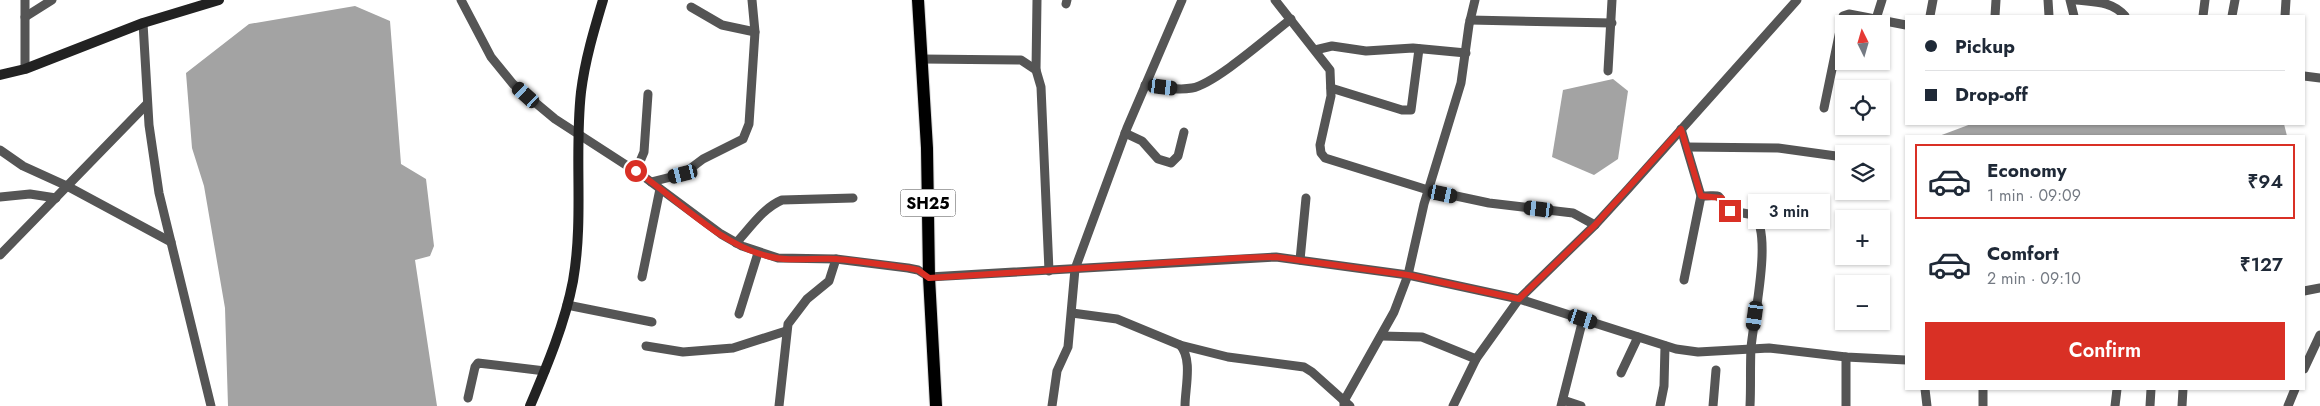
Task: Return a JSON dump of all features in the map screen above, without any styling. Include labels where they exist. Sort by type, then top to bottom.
[{"type":"main road","name":"SH25","points":[[918,0],[927,148],[929,278],[936,406]]},
{"type":"street","points":[[24,69],[25,0]]},
{"type":"street","points":[[25,17],[52,0]]},
{"type":"street","points":[[0,75],[24,69],[143,23],[219,0]]},
{"type":"street","points":[[461,0],[484,46],[498,66],[526,95],[555,119],[636,171],[721,234],[758,253],[778,258],[836,259],[908,268],[918,270],[929,278],[1258,257],[1300,260],[1408,275],[1519,299],[1665,346],[1698,352],[1769,348],[1846,357],[1905,360]]},
{"type":"street","points":[[530,406],[545,371],[567,305],[573,280],[579,225],[581,92],[586,62],[603,0]]},
{"type":"street","points":[[651,182],[683,174],[703,159],[743,139],[749,124],[755,32],[752,0]]},
{"type":"street","points":[[1037,0],[1036,70],[1041,87],[1049,271]]},
{"type":"street","points":[[1052,406],[1057,371],[1068,347],[1075,269],[1125,133],[1182,0]]},
{"type":"street","points":[[1276,0],[1330,70],[1332,88],[1320,145],[1321,153],[1325,158],[1428,190],[1489,203],[1573,213],[1595,225]]},
{"type":"street","points":[[1072,313],[1117,319],[1180,345],[1228,357],[1304,367],[1312,372],[1346,404],[1394,312],[1408,275],[1428,190],[1461,84],[1470,20],[1475,0]]},
{"type":"street","points":[[1608,71],[1612,0]]},
{"type":"street","points":[[1453,406],[1476,359],[1519,299],[1595,225],[1797,0]]},
{"type":"street","points":[[1877,15],[1882,0]]},
{"type":"street","points":[[1930,15],[1932,0]]},
{"type":"street","points":[[1995,15],[1996,0]]},
{"type":"street","points":[[2048,0],[2049,15]]},
{"type":"street","points":[[2070,0],[2074,15]]},
{"type":"street","points":[[2076,0],[2111,4],[2124,15]]},
{"type":"street","points":[[2203,15],[2205,0]]},
{"type":"street","points":[[2232,15],[2235,0]]},
{"type":"street","points":[[2285,15],[2286,0]]},
{"type":"street","points":[[691,8],[722,25],[755,32]]},
{"type":"street","points":[[1145,85],[1180,89],[1200,86],[1224,71],[1291,19]]},
{"type":"street","points":[[1470,20],[1612,23]]},
{"type":"street","points":[[1890,22],[1905,25]]},
{"type":"street","points":[[143,23],[147,104],[152,150],[171,242],[211,406]]},
{"type":"street","points":[[1315,50],[1332,46],[1366,51],[1419,49],[1466,53]]},
{"type":"street","points":[[1332,88],[1408,112],[1411,110],[1419,49]]},
{"type":"street","points":[[1824,108],[1835,55]]},
{"type":"street","points":[[922,59],[1021,60],[1030,64],[1036,70]]},
{"type":"street","points":[[2305,76],[2320,78]]},
{"type":"street","points":[[636,171],[644,152],[648,94]]},
{"type":"street","points":[[0,255],[147,104]]},
{"type":"street","points":[[1681,129],[1701,196],[1684,280]]},
{"type":"street","points":[[1125,133],[1142,141],[1158,159],[1171,163],[1178,156],[1184,132]]},
{"type":"street","points":[[1687,147],[1778,148],[1835,156]]},
{"type":"street","points":[[0,150],[23,166],[67,186],[171,242]]},
{"type":"street","points":[[642,277],[660,189]]},
{"type":"street","points":[[0,197],[30,194],[56,198]]},
{"type":"street","points":[[1701,196],[1718,196],[1724,200],[1726,210],[1754,215],[1760,224],[1762,268],[1751,348],[1750,406]]},
{"type":"street","points":[[736,243],[764,212],[773,204],[782,200],[853,198]]},
{"type":"street","points":[[1300,260],[1306,198]]},
{"type":"street","points":[[739,314],[758,253]]},
{"type":"street","points":[[779,406],[786,331],[792,318],[807,299],[829,282],[836,259]]},
{"type":"street","points":[[2305,291],[2320,288]]},
{"type":"street","points":[[567,305],[652,322]]},
{"type":"street","points":[[1581,406],[1562,403],[1583,319]]},
{"type":"street","points":[[646,346],[682,352],[733,348],[786,331]]},
{"type":"street","points":[[2305,367],[2320,335]]},
{"type":"street","points":[[1381,336],[1422,337],[1476,359]]},
{"type":"street","points":[[1621,373],[1638,337]]},
{"type":"street","points":[[1180,345],[1184,350],[1187,361],[1184,406]]},
{"type":"street","points":[[1660,406],[1664,386],[1665,346]]},
{"type":"street","points":[[1846,357],[1846,406]]},
{"type":"street","points":[[468,398],[475,367],[478,362],[545,371]]},
{"type":"street","points":[[1713,406],[1716,370]]},
{"type":"street","points":[[1925,390],[1927,406]]},
{"type":"street","points":[[1983,390],[1983,406]]},
{"type":"street","points":[[2115,406],[2118,390]]},
{"type":"street","points":[[2150,406],[2151,390]]},
{"type":"street","points":[[2182,406],[2183,390]]},
{"type":"street","points":[[2288,406],[2294,390]]},
{"type":"shaded area","points":[[355,6],[390,21],[401,164],[426,179],[434,246],[430,256],[415,260],[437,406],[228,406],[225,308],[204,186],[192,148],[186,73],[249,24]]},
{"type":"shaded area","points":[[1613,79],[1628,91],[1618,159],[1594,175],[1552,157],[1563,90]]},
{"type":"shaded area","points":[[1968,125],[2284,125],[2287,135],[1942,135]]},
{"type":"route","points":[[636,171],[721,234],[742,246],[766,256],[792,259],[836,259],[908,268],[918,270],[929,278],[1276,257],[1408,275],[1519,299],[1595,225],[1681,129],[1701,196],[1718,196],[1722,198],[1724,200],[1724,207],[1730,211]]}]
